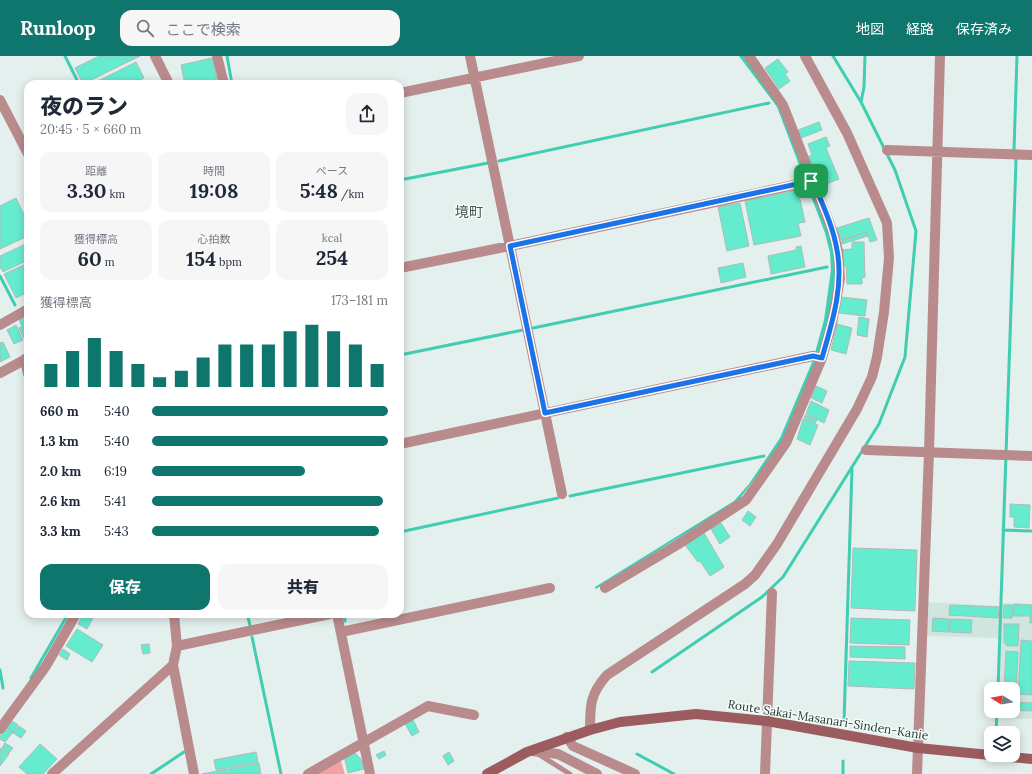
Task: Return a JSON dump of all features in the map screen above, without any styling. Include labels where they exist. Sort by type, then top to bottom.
[{"type":"main road","name":"Route Sakai-Masanari-Sinden-Kanie","points":[[487,774],[532,751],[567,737],[590,730],[620,722],[696,714],[767,721],[918,748],[1032,759]]},
{"type":"street","points":[[155,56],[167,80]]},
{"type":"street","points":[[217,56],[223,80]]},
{"type":"street","points":[[470,56],[562,494]]},
{"type":"street","points":[[404,92],[578,56]]},
{"type":"street","points":[[605,588],[677,545],[746,500],[786,443],[832,323],[840,278],[838,251],[834,235],[809,182],[783,105],[749,56]]},
{"type":"street","points":[[590,730],[592,698],[597,686],[607,675],[745,584],[767,560],[857,409],[872,377],[877,357],[884,312],[889,258],[887,224],[848,133],[805,56]]},
{"type":"street","points":[[917,774],[929,452],[940,56]]},
{"type":"street","points":[[0,100],[24,146]]},
{"type":"street","points":[[887,150],[1032,155]]},
{"type":"street","points":[[404,267],[809,182]]},
{"type":"street","points":[[0,325],[24,311]]},
{"type":"street","points":[[404,443],[818,357]]},
{"type":"street","points":[[0,373],[24,360]]},
{"type":"street","points":[[866,450],[1032,456]]},
{"type":"street","points":[[341,632],[550,588]]},
{"type":"street","points":[[765,774],[772,593]]},
{"type":"street","points":[[0,729],[46,666],[74,618]]},
{"type":"street","points":[[174,618],[177,646],[173,665],[194,774]]},
{"type":"street","points":[[177,646],[311,618]]},
{"type":"street","points":[[338,618],[370,774]]},
{"type":"street","points":[[52,774],[173,665]]},
{"type":"street","points":[[308,774],[428,706],[474,715]]},
{"type":"street","points":[[567,737],[573,746],[635,774]]},
{"type":"street","points":[[532,751],[558,754],[597,774]]},
{"type":"lane","points":[[532,751],[570,774]]},
{"type":"shaded area","points":[[739,56],[745,56],[773,93],[829,231],[834,251],[836,275],[834,297],[820,354],[783,442],[738,501],[596,589],[595,587],[734,501],[749,484],[780,438],[813,360],[824,320],[831,270],[830,253],[825,233],[777,107]]},
{"type":"shaded area","points":[[927,602],[1000,606],[1001,603],[1032,604],[1032,719],[999,718],[1020,718],[1020,682],[999,682],[999,638],[927,636]]},
{"type":"shaded area","points":[[340,758],[345,774],[317,774]]},
{"type":"building","points":[[99,56],[140,56],[91,80],[81,80],[75,68]]},
{"type":"building","points":[[212,58],[217,80],[184,80],[181,65]]},
{"type":"building","points":[[778,59],[788,72],[785,74],[790,81],[779,89],[765,68]]},
{"type":"building","points":[[136,62],[144,78],[140,80],[100,80]]},
{"type":"building","points":[[819,122],[822,130],[801,138],[798,130]]},
{"type":"building","points":[[826,137],[830,146],[826,148],[839,179],[824,185],[821,179],[817,180],[815,175],[818,174],[815,167],[812,169],[807,157],[812,155],[808,144]]},
{"type":"building","points":[[798,190],[805,222],[798,223],[801,236],[754,245],[745,201]]},
{"type":"building","points":[[16,198],[24,215],[24,238],[0,249],[0,206]]},
{"type":"building","points":[[740,203],[749,246],[727,251],[718,207]]},
{"type":"building","points":[[869,218],[877,240],[870,242],[867,232],[841,240],[837,228]]},
{"type":"building","points":[[867,232],[868,236],[842,244],[841,241]]},
{"type":"building","points":[[852,242],[864,242],[865,277],[862,278],[862,284],[847,284],[846,266],[843,266],[842,250],[852,249]]},
{"type":"building","points":[[24,245],[24,262],[3,272],[0,267],[0,256]]},
{"type":"building","points":[[801,246],[805,267],[771,274],[768,256],[796,250],[796,247]]},
{"type":"building","points":[[743,263],[746,277],[721,283],[718,268]]},
{"type":"building","points":[[24,265],[24,294],[16,298],[4,274]]},
{"type":"building","points":[[841,297],[867,300],[865,316],[839,313]]},
{"type":"building","points":[[24,317],[24,338],[19,328],[22,327],[19,319]]},
{"type":"building","points":[[859,317],[869,319],[867,337],[857,335]]},
{"type":"building","points":[[837,324],[852,328],[846,354],[831,350]]},
{"type":"building","points":[[16,325],[23,340],[14,344],[7,330]]},
{"type":"building","points":[[3,342],[10,357],[0,362],[0,343]]},
{"type":"building","points":[[816,386],[827,391],[822,403],[811,398]]},
{"type":"building","points":[[811,401],[829,410],[824,423],[806,414]]},
{"type":"building","points":[[805,415],[817,420],[815,423],[804,418]]},
{"type":"building","points":[[803,419],[818,425],[810,445],[797,439]]},
{"type":"building","points":[[1010,504],[1030,505],[1029,528],[1014,527],[1014,517],[1010,517]]},
{"type":"building","points":[[748,511],[756,517],[750,526],[742,520]]},
{"type":"building","points":[[721,523],[730,537],[720,544],[711,529]]},
{"type":"building","points":[[704,533],[724,567],[710,576],[700,561],[698,562],[685,545]]},
{"type":"building","points":[[853,548],[917,550],[915,611],[851,608]]},
{"type":"building","points":[[1014,604],[1032,605],[1032,623],[1030,623],[1030,616],[1013,616]]},
{"type":"building","points":[[950,605],[999,607],[998,618],[949,615]]},
{"type":"building","points":[[1004,605],[1013,605],[1012,618],[1003,618]]},
{"type":"building","points":[[81,618],[93,618],[87,629],[78,624]]},
{"type":"building","points":[[851,618],[910,620],[909,645],[850,643]]},
{"type":"building","points":[[933,618],[949,619],[948,632],[932,631]]},
{"type":"building","points":[[950,619],[972,620],[971,633],[949,632]]},
{"type":"building","points":[[1004,624],[1019,624],[1018,646],[1007,646],[1004,642]]},
{"type":"building","points":[[77,629],[103,645],[92,662],[66,646]]},
{"type":"building","points":[[1021,640],[1032,641],[1032,695],[1020,694],[1020,682],[1019,682]]},
{"type":"building","points":[[149,644],[150,653],[143,654],[141,645]]},
{"type":"building","points":[[850,646],[905,647],[905,659],[850,657]]},
{"type":"building","points":[[63,649],[70,654],[67,660],[59,655]]},
{"type":"building","points":[[1006,651],[1018,652],[1017,682],[1004,682]]},
{"type":"building","points":[[849,661],[915,663],[914,689],[848,686]]},
{"type":"building","points":[[1020,702],[1032,703],[1032,711],[1020,710]]},
{"type":"building","points":[[411,716],[419,732],[412,736],[403,720]]},
{"type":"building","points":[[12,721],[18,725],[13,732],[7,727]]},
{"type":"building","points":[[19,726],[26,731],[21,738],[13,733]]},
{"type":"building","points":[[7,728],[13,732],[5,742],[0,739],[0,736]]},
{"type":"building","points":[[5,743],[13,748],[9,753],[2,748]]},
{"type":"building","points":[[40,744],[57,759],[43,774],[27,774],[19,767]]},
{"type":"building","points":[[0,748],[9,754],[0,766]]},
{"type":"building","points":[[384,751],[386,755],[379,759],[376,755]]},
{"type":"building","points":[[256,752],[258,762],[216,770],[214,760]]},
{"type":"building","points":[[449,752],[454,761],[448,765],[443,756]]},
{"type":"building","points":[[355,753],[361,759],[364,769],[348,773],[344,756]]},
{"type":"building","points":[[259,763],[261,774],[202,774]]},
{"type":"waterway","points":[[65,56],[77,80]]},
{"type":"waterway","points":[[227,56],[231,80]]},
{"type":"waterway","points":[[652,672],[762,597],[783,577],[879,424],[905,357],[916,231],[895,170],[861,102],[833,56]]},
{"type":"waterway","points":[[861,102],[864,87],[865,56]]},
{"type":"waterway","points":[[998,682],[1016,161],[1014,150],[1017,56]]},
{"type":"waterway","points":[[499,161],[769,103]]},
{"type":"waterway","points":[[404,179],[488,163]]},
{"type":"waterway","points":[[533,328],[827,267]]},
{"type":"waterway","points":[[0,276],[15,305]]},
{"type":"waterway","points":[[404,354],[523,330]]},
{"type":"waterway","points":[[570,496],[764,456]]},
{"type":"waterway","points":[[844,721],[852,469]]},
{"type":"waterway","points":[[404,531],[558,498]]},
{"type":"waterway","points":[[1003,530],[1032,531]]},
{"type":"waterway","points":[[31,678],[66,618]]},
{"type":"waterway","points":[[248,618],[250,625]]},
{"type":"waterway","points":[[252,637],[281,774]]},
{"type":"waterway","points":[[0,670],[3,688]]},
{"type":"waterway","points":[[996,726],[997,718]]},
{"type":"waterway","points":[[151,774],[184,752]]},
{"type":"waterway","points":[[637,754],[674,774]]},
{"type":"waterway","points":[[843,761],[843,774]]},
{"type":"district","name":"境町","points":[[469,212]]},
{"type":"route","points":[[811,181],[813,181],[834,235],[838,251],[840,278],[832,323],[822,358],[813,356],[545,413],[510,246],[811,181]]}]
